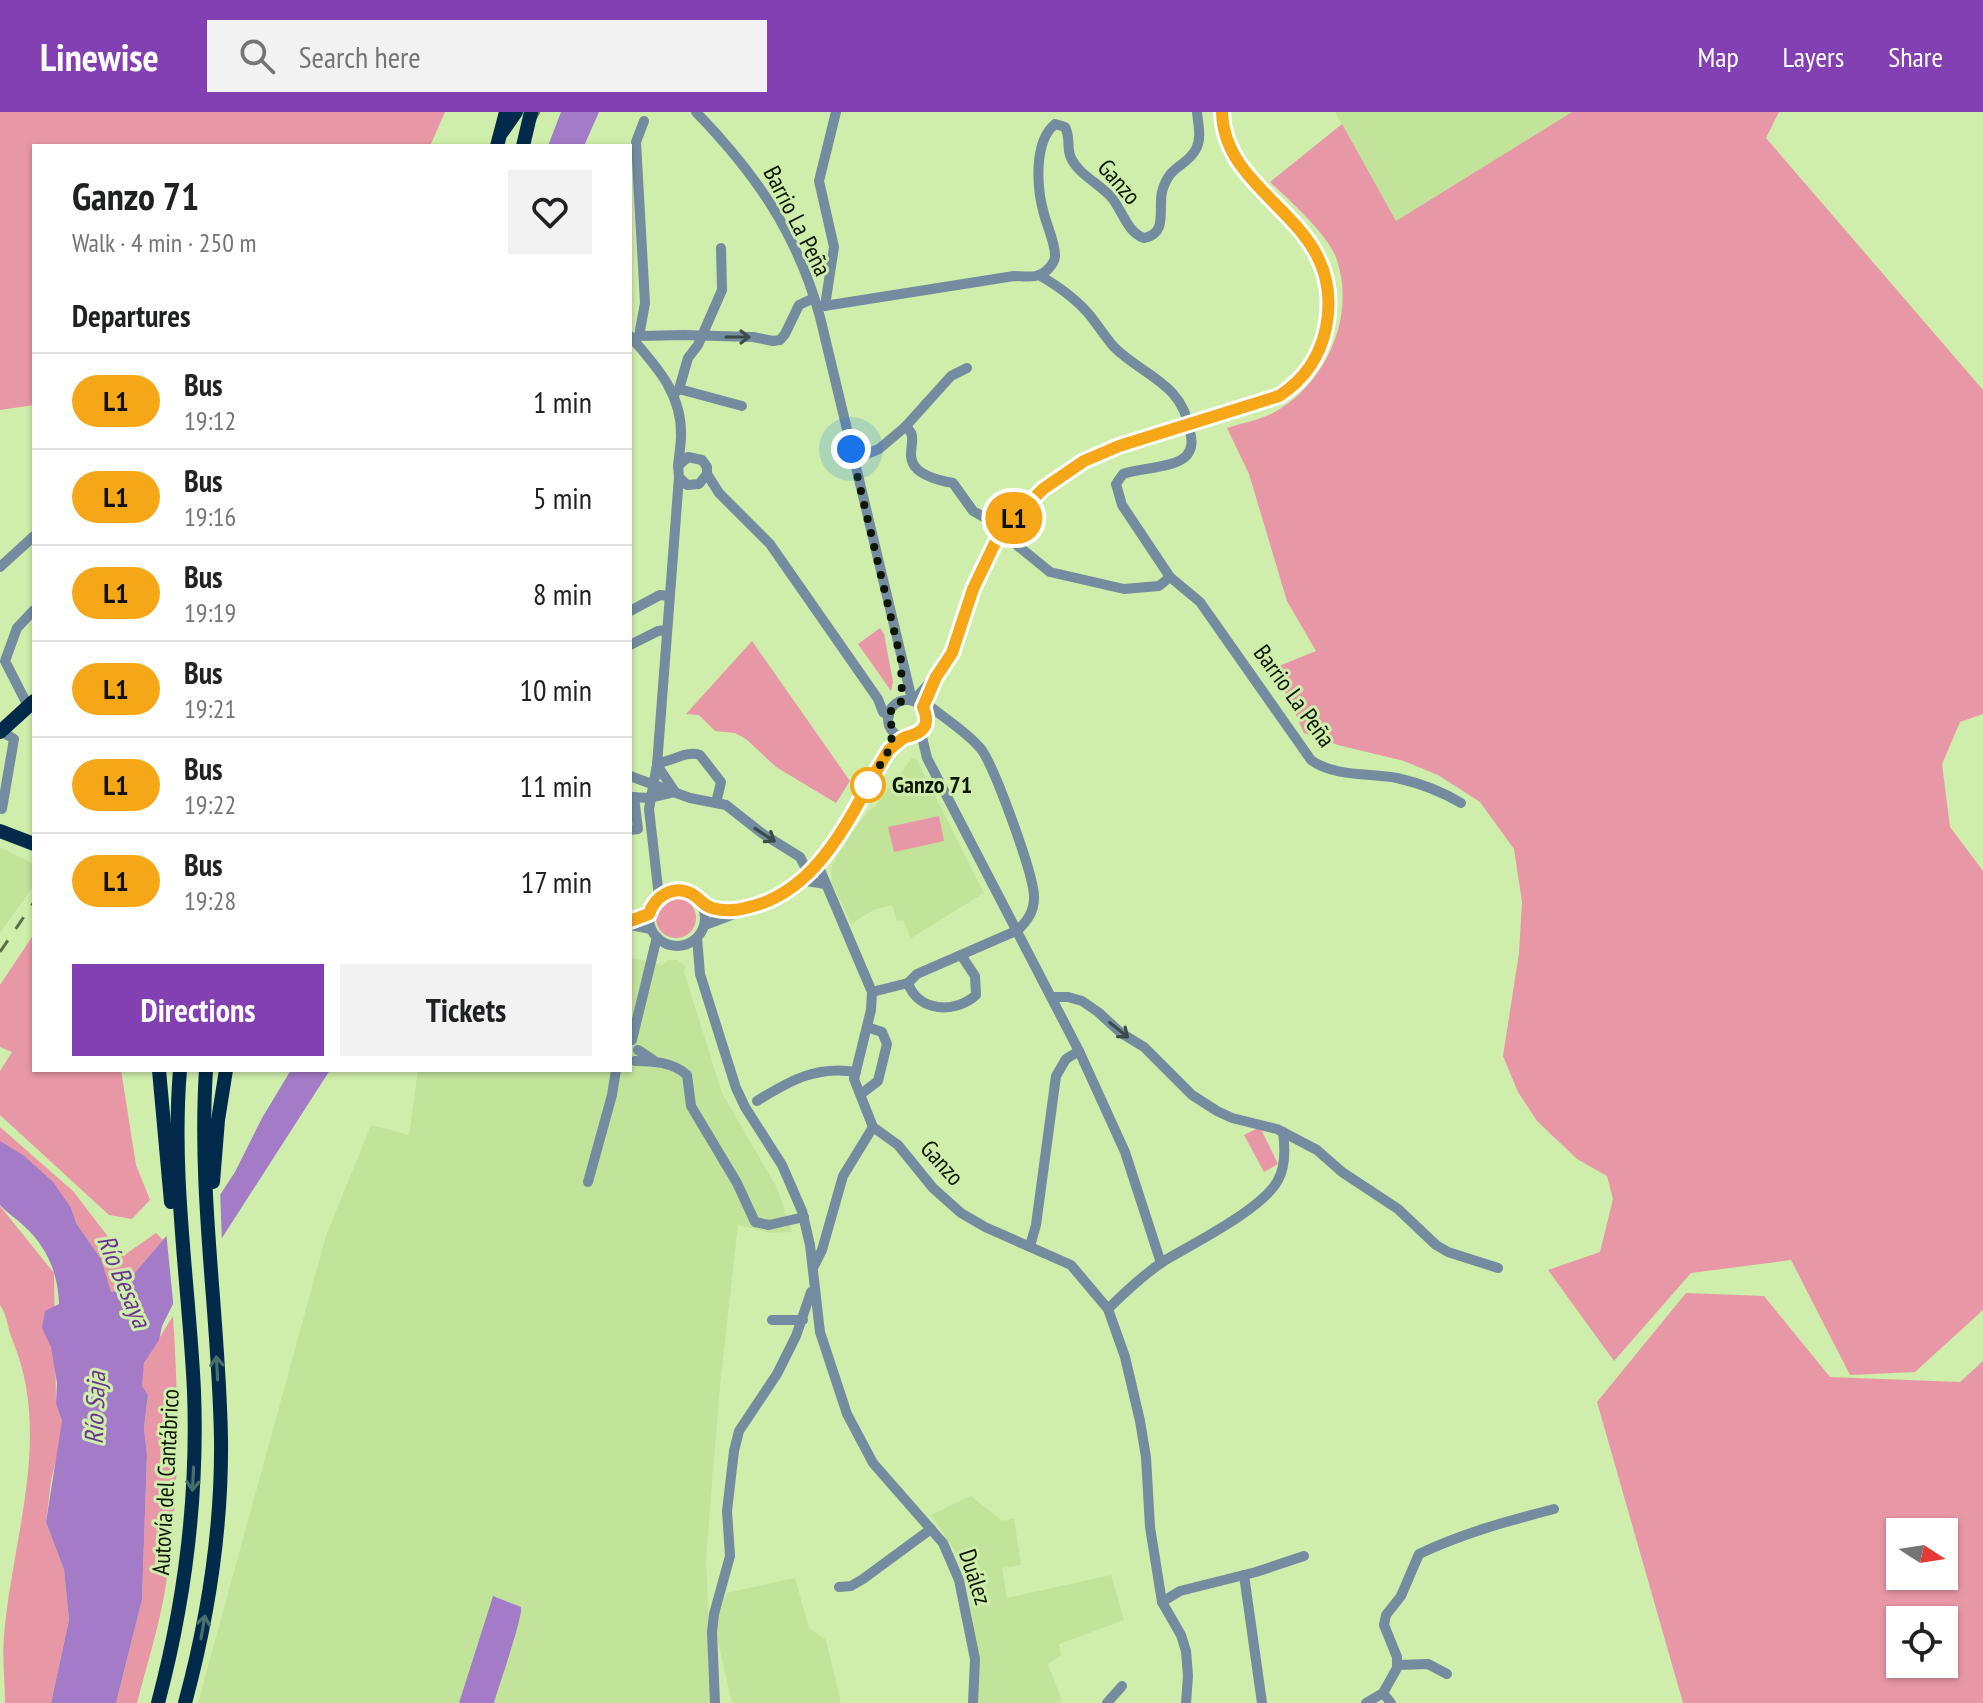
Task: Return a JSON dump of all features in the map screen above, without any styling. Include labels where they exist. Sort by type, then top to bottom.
[{"type":"highway","points":[[496,144],[506,112]]},
{"type":"highway","points":[[496,144],[516,112]]},
{"type":"highway","points":[[523,144],[531,112]]},
{"type":"highway","points":[[1,731],[31,704]]},
{"type":"highway","points":[[0,831],[29,842]]},
{"type":"highway","points":[[159,1072],[173,1155]]},
{"type":"highway","name":"Autovía del Cantábrico","points":[[158,1703],[179,1611],[191,1514],[194,1411],[173,1155],[180,1072]]},
{"type":"highway","name":"Autovía del Cantábrico","points":[[185,1703],[206,1611],[218,1510],[221,1437],[205,1193],[211,1120],[206,1072]]},
{"type":"highway","points":[[211,1120],[225,1072]]},
{"type":"street","name":"Barrio La Peña","points":[[696,112],[766,195],[819,304],[906,677],[908,705]]},
{"type":"street","points":[[819,304],[834,247],[819,181],[836,112]]},
{"type":"street","name":"Ganzo","points":[[1039,275],[1051,266],[1055,255],[1042,210],[1039,184],[1047,130],[1055,124],[1065,127],[1070,135],[1069,152],[1073,161],[1111,196],[1136,235],[1149,237],[1159,230],[1162,195],[1169,173],[1196,149],[1199,134],[1197,112]]},
{"type":"street","points":[[700,974],[697,938],[705,925],[764,903],[818,865],[889,750],[902,736],[908,705],[952,653],[973,589],[995,543],[1028,504],[1060,476],[1084,461],[1119,446],[1264,402],[1291,388],[1312,363],[1323,340],[1329,312],[1328,283],[1320,257],[1233,153],[1223,125],[1222,112]]},
{"type":"street","points":[[634,338],[645,303],[636,142],[644,121]]},
{"type":"street","points":[[632,922],[649,914],[659,897],[650,798],[655,772],[681,436],[676,391],[688,358],[702,337],[722,290],[721,248]]},
{"type":"street","points":[[634,338],[684,335],[780,340],[799,305],[1039,275],[1090,315],[1111,344],[1127,359],[1152,373],[1169,389],[1189,426]]},
{"type":"street","points":[[634,338],[676,391],[742,406]]},
{"type":"street","points":[[854,459],[871,453],[905,427],[951,376],[967,368]]},
{"type":"street","name":"Barrio La Peña","points":[[1189,426],[1192,442],[1183,459],[1129,472],[1117,479],[1116,484],[1122,505],[1170,577],[1200,602],[1311,760],[1333,770],[1398,779],[1430,788],[1461,803]]},
{"type":"street","points":[[905,427],[912,431],[911,462],[918,472],[934,480],[953,483],[973,511],[987,519],[1050,572],[1124,589],[1159,586],[1170,577]]},
{"type":"street","points":[[681,436],[695,457],[707,467],[707,474],[719,493],[770,544],[878,699],[942,717],[962,729],[989,762],[1022,849],[1034,895],[1029,918],[1018,930],[917,974],[908,983],[872,992]]},
{"type":"street","points":[[678,472],[688,457],[695,457]]},
{"type":"street","points":[[678,472],[687,485],[719,493]]},
{"type":"street","points":[[676,501],[683,491],[696,485],[707,474]]},
{"type":"street","points":[[0,567],[32,538]]},
{"type":"street","points":[[632,610],[660,595],[669,596]]},
{"type":"street","points":[[31,704],[2,660],[17,628],[32,612]]},
{"type":"street","points":[[632,644],[666,630]]},
{"type":"street","name":"Barrio La Peña","points":[[901,660],[908,705]]},
{"type":"street","points":[[906,677],[917,683],[932,680]]},
{"type":"street","points":[[908,705],[926,718],[921,733],[927,758],[1052,997],[1125,1152],[1161,1263]]},
{"type":"street","points":[[1,731],[14,739],[2,809]]},
{"type":"street","points":[[902,736],[921,733]]},
{"type":"street","points":[[902,736],[927,758]]},
{"type":"street","points":[[632,776],[655,772],[689,753],[700,755],[721,782],[716,803]]},
{"type":"street","points":[[655,772],[667,778],[675,792]]},
{"type":"street","points":[[655,772],[675,792]]},
{"type":"street","points":[[632,830],[638,829],[632,797],[650,798],[675,792],[726,805],[763,834],[800,857],[804,877]]},
{"type":"street","points":[[656,864],[673,891]]},
{"type":"street","points":[[813,1268],[822,1250],[843,1176],[873,1127],[854,1079],[872,992],[818,865]]},
{"type":"street","points":[[804,877],[825,884]]},
{"type":"street","points":[[659,897],[673,891],[692,894],[701,904],[705,925]]},
{"type":"street","points":[[701,904],[735,912]]},
{"type":"street","points":[[649,914],[654,933],[652,964],[638,1009],[633,1051],[680,1069],[687,1075],[691,1106],[742,1193],[755,1222],[769,1225],[804,1217]]},
{"type":"street","points":[[632,924],[676,946],[691,958],[700,974],[736,1088],[782,1165],[804,1217],[820,1332],[847,1414],[873,1463],[931,1529]]},
{"type":"street","points":[[652,964],[676,946],[697,938]]},
{"type":"street","points":[[908,983],[915,998],[927,1004],[946,1008],[965,1003],[976,995],[977,982],[961,955]]},
{"type":"street","points":[[1052,997],[1082,1001],[1098,1012],[1121,1033],[1144,1047],[1192,1095],[1217,1111],[1283,1132],[1317,1150],[1342,1172],[1398,1209],[1436,1245],[1498,1268]]},
{"type":"street","points":[[632,1020],[638,1009]]},
{"type":"street","points":[[861,1094],[878,1081],[887,1044],[882,1032],[867,1027]]},
{"type":"street","points":[[1030,1246],[1036,1225],[1056,1076],[1066,1059],[1079,1051]]},
{"type":"street","points":[[757,1101],[806,1074],[830,1069],[856,1072]]},
{"type":"street","points":[[588,1182],[616,1072]]},
{"type":"street","points":[[612,1095],[623,1072]]},
{"type":"street","name":"Ganzo","points":[[873,1127],[898,1145],[933,1188],[961,1213],[1071,1265],[1108,1309],[1131,1383],[1146,1457],[1150,1527],[1162,1602]]},
{"type":"street","points":[[1108,1309],[1161,1263],[1223,1227],[1268,1192],[1278,1180],[1284,1163],[1283,1132]]},
{"type":"street","points":[[715,1703],[712,1632],[730,1556],[727,1511],[734,1451],[739,1431],[777,1374],[801,1324],[814,1283]]},
{"type":"street","points":[[772,1320],[801,1324],[820,1332]]},
{"type":"street","points":[[1366,1703],[1383,1693],[1397,1665],[1397,1657],[1384,1625],[1386,1615],[1401,1596],[1419,1554],[1450,1539],[1492,1525],[1554,1509]]},
{"type":"street","name":"Duález","points":[[839,1587],[851,1586],[863,1579],[931,1529],[948,1552],[965,1604],[975,1659],[973,1703]]},
{"type":"street","points":[[1186,1703],[1186,1651],[1181,1635],[1162,1602],[1180,1591],[1304,1556]]},
{"type":"street","points":[[1244,1575],[1262,1703]]},
{"type":"street","points":[[1397,1665],[1428,1664],[1447,1674]]},
{"type":"street","points":[[1107,1703],[1122,1686]]},
{"type":"street","points":[[1383,1693],[1391,1703]]},
{"type":"shaded area","points":[[0,112],[445,112],[431,144],[32,144],[32,405],[0,410]]},
{"type":"shaded area","points":[[1335,112],[1572,112],[1396,221]]},
{"type":"shaded area","points":[[1572,112],[1779,112],[1766,138],[1983,390],[1983,714],[1960,722],[1942,764],[1950,827],[1983,871],[1983,1310],[1915,1372],[1850,1375],[1791,1260],[1691,1273],[1614,1361],[1548,1270],[1600,1252],[1613,1199],[1607,1176],[1577,1159],[1537,1121],[1518,1092],[1503,1056],[1519,953],[1522,902],[1514,849],[1480,802],[1438,775],[1404,761],[1304,733],[1274,668],[1316,651],[1287,601],[1249,474],[1227,428],[1273,413],[1309,384],[1333,345],[1343,300],[1341,277],[1330,246],[1270,182],[1342,124],[1396,221]]},
{"type":"shaded area","points":[[880,628],[884,634],[893,682],[891,691],[858,644]]},
{"type":"shaded area","points":[[752,641],[850,781],[836,803],[776,767],[746,739],[735,733],[715,731],[699,715],[686,714]]},
{"type":"shaded area","points":[[912,758],[917,760],[984,893],[911,938],[903,920],[897,921],[892,905],[873,910],[851,924],[832,883],[831,872],[832,865],[855,828]]},
{"type":"shaded area","points":[[939,816],[944,841],[894,852],[888,827]]},
{"type":"shaded area","points":[[0,847],[32,863],[32,888],[0,933]]},
{"type":"shaded area","points":[[676,898],[690,904],[696,918],[690,932],[676,938],[662,932],[656,918],[662,904]]},
{"type":"shaded area","points":[[32,937],[32,1072],[121,1072],[136,1165],[150,1200],[132,1219],[109,1215],[0,1115],[0,1071],[12,1052],[0,1047],[0,985]]},
{"type":"shaded area","points":[[632,958],[662,965],[669,960],[677,960],[685,966],[684,972],[722,1093],[777,1188],[792,1232],[771,1233],[738,1225],[720,1386],[706,1559],[712,1703],[198,1703],[326,1236],[371,1125],[409,1135],[418,1072],[632,1072]]},
{"type":"shaded area","points":[[0,1127],[73,1191],[123,1256],[156,1233],[163,1240],[120,1290],[110,1292],[101,1259],[76,1223],[0,1146]]},
{"type":"shaded area","points":[[1260,1127],[1278,1164],[1264,1172],[1244,1135]]},
{"type":"shaded area","points":[[0,1206],[54,1273],[56,1404],[62,1421],[62,1436],[51,1481],[46,1522],[64,1570],[69,1620],[51,1703],[5,1703],[4,1636],[30,1449],[24,1375],[0,1305]]},
{"type":"shaded area","points":[[1686,1293],[1764,1296],[1830,1377],[1960,1382],[1983,1361],[1983,1703],[1683,1703],[1597,1402]]},
{"type":"shaded area","points":[[173,1316],[177,1451],[171,1551],[157,1629],[137,1703],[116,1703],[142,1600],[147,1454],[144,1428],[148,1396],[142,1387],[142,1375],[144,1363]]},
{"type":"shaded area","points":[[971,1496],[1002,1521],[1014,1518],[1021,1565],[1002,1568],[1007,1598],[1111,1575],[1124,1620],[1059,1644],[1061,1655],[1048,1664],[1062,1701],[978,1703],[978,1656],[967,1585],[954,1549],[931,1515]]},
{"type":"shaded area","points":[[795,1578],[809,1628],[826,1640],[841,1703],[732,1703],[717,1637],[717,1616],[727,1593]]},
{"type":"water","points":[[561,112],[599,112],[585,144],[549,144]]},
{"type":"water","name":"Río Saja","points":[[290,1072],[329,1072],[220,1241],[176,1298],[162,1326],[159,1340],[144,1363],[142,1386],[148,1395],[144,1428],[147,1454],[142,1600],[116,1703],[51,1703],[69,1620],[64,1570],[46,1522],[62,1421],[56,1404],[57,1383],[51,1347],[42,1328],[45,1311],[59,1304],[50,1261],[24,1226],[0,1205],[0,1141],[23,1155],[53,1182],[101,1259],[111,1292],[120,1290],[169,1233],[216,1201],[235,1172]]},
{"type":"water","points":[[493,1596],[521,1607],[494,1703],[459,1703]]},
{"type":"pier","points":[[220,1188],[222,1244],[186,1289],[174,1311],[166,1231],[188,1211],[213,1198]]},
{"type":"railway","points":[[520,144],[539,112]]},
{"type":"railway","points":[[0,952],[32,905]]},
{"type":"bus line","name":"L1","points":[[632,920],[649,914],[655,901],[678,890],[692,894],[701,904],[713,909],[735,912],[764,903],[785,892],[818,865],[889,750],[904,737],[921,733],[926,724],[923,707],[936,677],[952,653],[973,589],[995,543],[1043,489],[1084,461],[1119,446],[1264,402],[1279,396],[1302,377],[1323,340],[1329,312],[1328,283],[1320,257],[1308,239],[1233,153],[1223,125],[1222,112]]},
{"type":"place","name":"Ganzo 71","points":[[868,785]]},
{"type":"route","points":[[851,449],[901,660],[902,701],[890,710],[888,721],[893,732],[889,750],[868,785]]},
{"type":"water label","name":"Río Besaya","points":[[124,1281]]}]
